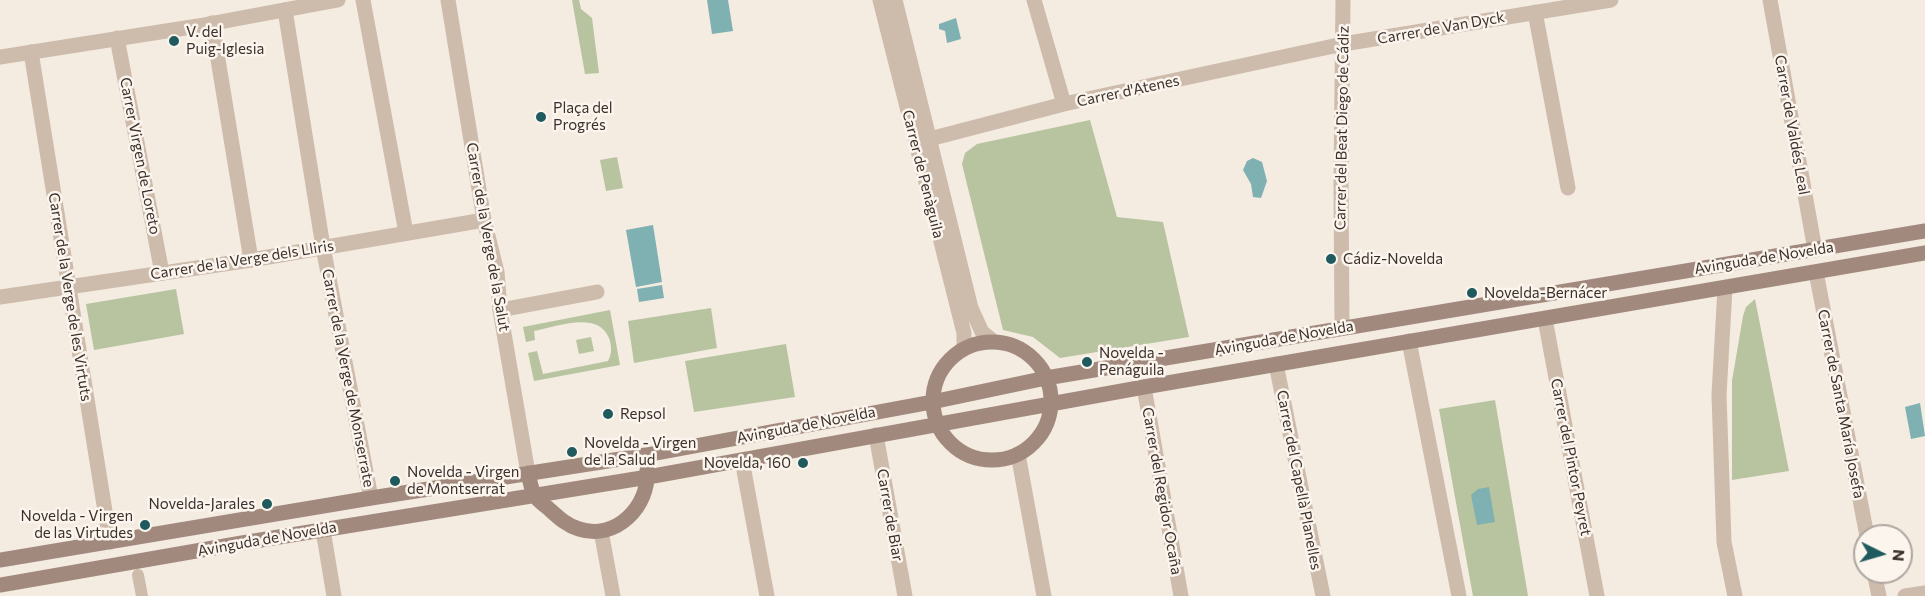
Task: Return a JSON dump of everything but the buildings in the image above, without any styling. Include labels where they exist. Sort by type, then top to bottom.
[{"type":"main road","name":"Avinguda de Novelda","points":[[0,560],[646,455],[932,402],[1046,378],[1925,231]]},
{"type":"main road","name":"Avinguda de Novelda","points":[[0,585],[648,477],[1143,387],[1925,254]]},
{"type":"main road","points":[[993,341],[1014,346],[1038,363],[1046,378],[1051,404],[1042,432],[1031,446],[1018,454],[993,460],[970,456],[950,444],[937,423],[932,402],[936,381],[946,362],[964,348],[993,341]]},
{"type":"main road","points":[[528,473],[535,496],[565,523],[581,530],[601,531],[620,524],[633,514],[641,503],[646,492],[648,477],[646,455]]},
{"type":"street","points":[[0,57],[338,0]]},
{"type":"street","points":[[363,0],[406,233]]},
{"type":"street","name":"Carrer de la Verge de la Salut","points":[[448,0],[484,220],[497,272],[501,310],[528,473]]},
{"type":"street","name":"Carrer de Penàguila","points":[[880,0],[964,333],[964,348]]},
{"type":"street","name":"Carrer de Penàguila","points":[[895,0],[971,308],[982,332],[993,341]]},
{"type":"street","points":[[1034,0],[1064,104]]},
{"type":"street","name":"Carrer del Beat Diego de Cádiz","points":[[1341,328],[1343,0]]},
{"type":"street","name":"Carrer de Van Dyck","points":[[1343,44],[1611,0]]},
{"type":"street","name":"Carrer de Valdés Leal","points":[[1770,0],[1815,250]]},
{"type":"street","name":"Carrer de la Verge de Monserrate","points":[[285,10],[323,247],[371,498]]},
{"type":"street","points":[[1535,12],[1568,188]]},
{"type":"street","points":[[212,23],[251,260]]},
{"type":"street","name":"Carrer Virgen de Loreto","points":[[117,38],[162,273]]},
{"type":"street","name":"Carrer d'Atenes","points":[[915,142],[1064,104],[1343,44]]},
{"type":"street","name":"Carrer de la Verge de les Virtuts","points":[[31,52],[110,542]]},
{"type":"street","name":"Carrer de la Verge dels Lliris","points":[[0,297],[251,260],[484,220]]},
{"type":"street","name":"Carrer de Santa María Josefa","points":[[1816,272],[1865,524]]},
{"type":"street","points":[[1725,288],[1719,395],[1724,542],[1735,596]]},
{"type":"street","points":[[501,310],[597,292]]},
{"type":"street","name":"Carrer del Pintor Peyret","points":[[1545,319],[1597,596]]},
{"type":"street","points":[[1409,341],[1459,596]]},
{"type":"street","name":"Carrer del Capellà Planelles","points":[[1276,364],[1323,596]]},
{"type":"street","name":"Carrer del Regidor Ocaña","points":[[1143,387],[1181,596]]},
{"type":"street","name":"Carrer de Biar","points":[[876,435],[905,596]]},
{"type":"street","points":[[1018,454],[1044,596]]},
{"type":"street","points":[[741,460],[767,596]]},
{"type":"street","points":[[323,530],[334,596]]},
{"type":"street","points":[[601,531],[613,596]]},
{"type":"street","points":[[138,575],[142,596]]},
{"type":"street","points":[[1905,596],[1925,593]]},
{"type":"green space","points":[[572,0],[579,0],[581,9],[592,18],[599,73],[585,74]]},
{"type":"green space","points":[[1090,120],[1117,217],[1163,222],[1189,337],[1060,358],[1033,337],[1003,330],[962,164],[965,153],[977,144]]},
{"type":"green space","points":[[617,157],[623,188],[606,191],[600,160]]},
{"type":"green space","points":[[176,289],[184,334],[94,350],[86,304]]},
{"type":"green space","points":[[1755,299],[1789,471],[1732,480],[1732,381],[1743,316],[1746,307]]},
{"type":"green space","points":[[711,308],[717,348],[634,363],[628,321]]},
{"type":"green space","points":[[610,310],[620,365],[534,381],[528,353],[537,351],[543,374],[608,361],[611,344],[603,329],[586,322],[534,331],[535,340],[526,342],[523,327]]},
{"type":"green space","points":[[591,337],[594,351],[579,354],[576,340]]},
{"type":"green space","points":[[786,344],[795,397],[694,412],[685,361]]},
{"type":"green space","points":[[1495,400],[1528,596],[1473,596],[1439,409]]},
{"type":"water","points":[[707,0],[728,0],[733,31],[712,34]]},
{"type":"water","points":[[956,18],[961,39],[947,43],[945,31],[939,29],[939,24]]},
{"type":"water","points":[[1253,158],[1262,162],[1267,181],[1261,198],[1253,197],[1251,184],[1243,170],[1247,161]]},
{"type":"water","points":[[653,225],[662,282],[636,287],[626,230]]},
{"type":"water","points":[[662,285],[664,298],[639,302],[637,289]]},
{"type":"water","points":[[1920,403],[1925,436],[1911,439],[1905,407]]},
{"type":"water","points":[[1489,487],[1495,522],[1477,525],[1471,495],[1478,489]]},
{"type":"place","name":"V. del Puig-Iglesia","points":[[174,41]]},
{"type":"place","name":"Plaça del Progrés","points":[[541,117]]},
{"type":"place","name":"Cádiz-Novelda","points":[[1331,259]]},
{"type":"place","name":"Novelda-Bernácer","points":[[1472,293]]},
{"type":"place","name":"Novelda - Penáguila","points":[[1087,362]]},
{"type":"place","name":"Repsol","points":[[608,414]]},
{"type":"place","name":"Novelda - Virgen de la Salud","points":[[572,452]]},
{"type":"place","name":"Novelda, 160","points":[[803,463]]},
{"type":"place","name":"Novelda - Virgen de Montserrat","points":[[395,481]]},
{"type":"place","name":"Novelda-Jarales","points":[[267,504]]},
{"type":"place","name":"Novelda - Virgen de las Virtudes","points":[[145,525]]}]
